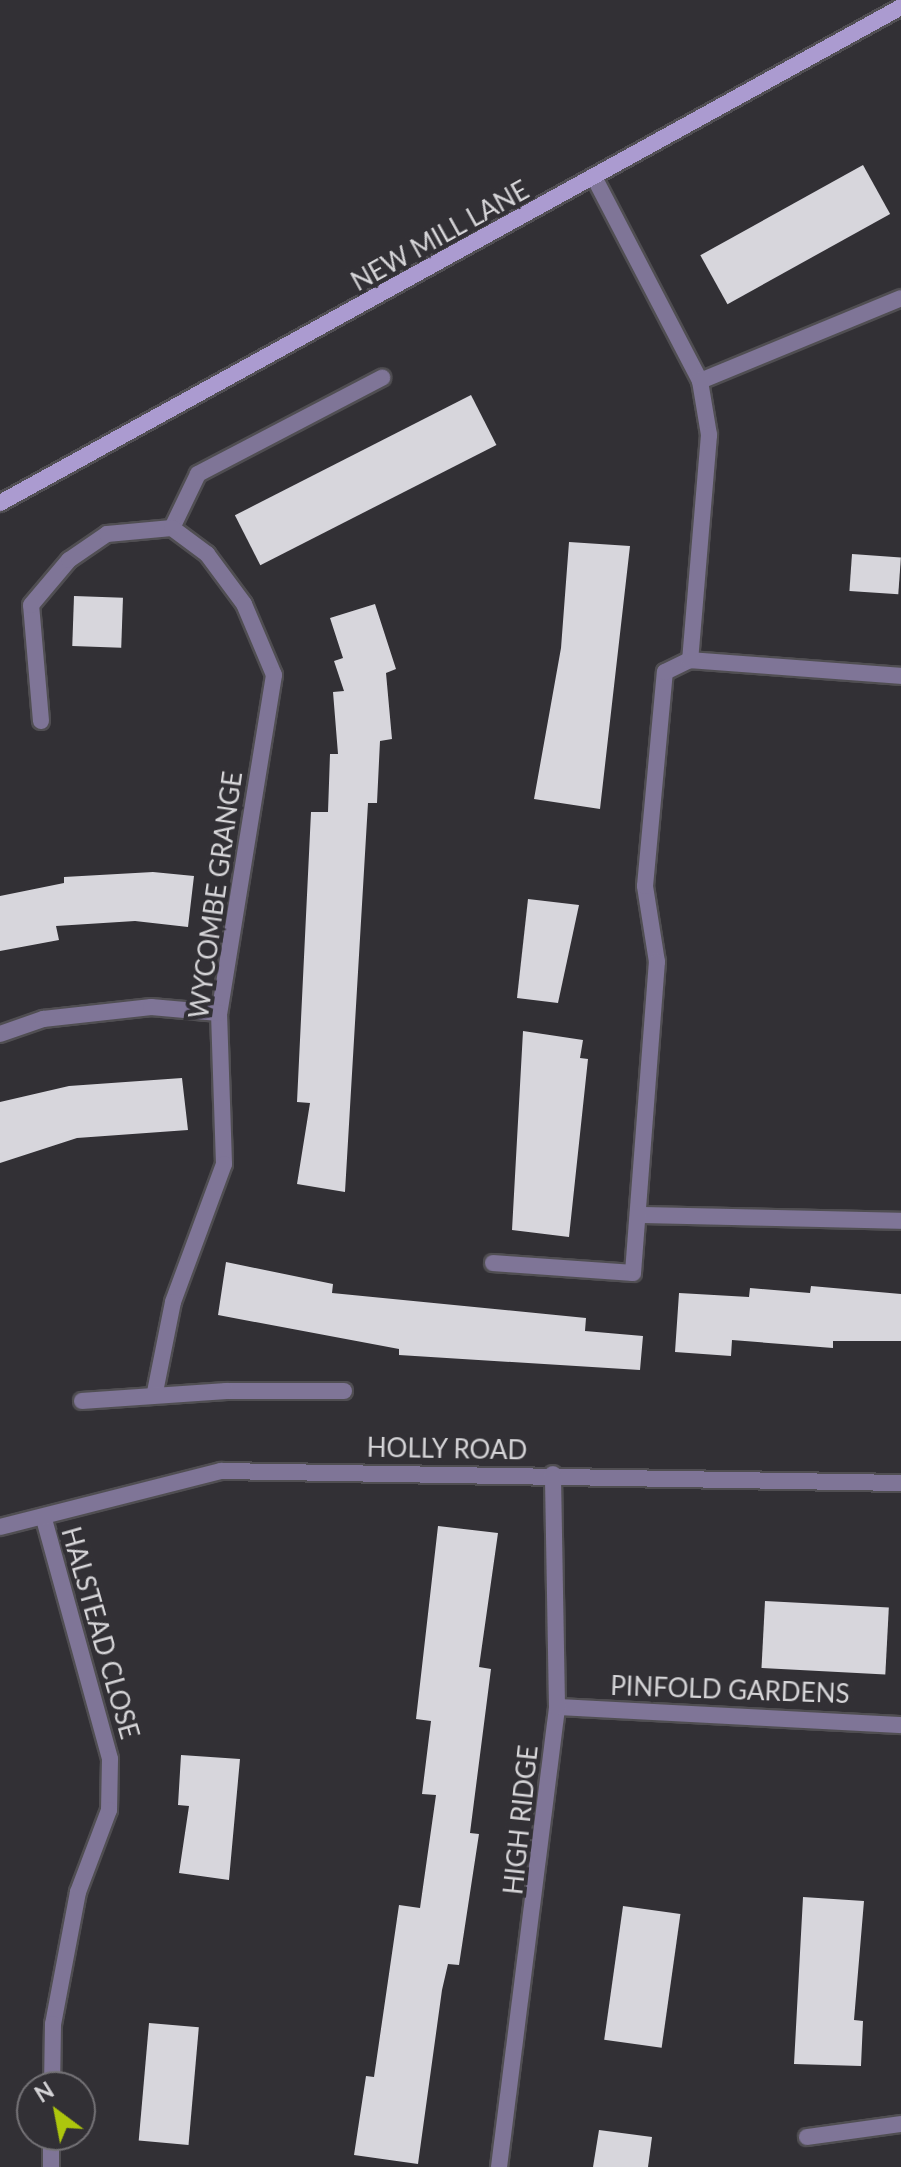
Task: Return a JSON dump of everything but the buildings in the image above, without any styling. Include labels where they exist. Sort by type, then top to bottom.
[{"type":"street","name":"NEW MILL LANE","points":[[0,503],[595,179],[901,7]]},
{"type":"street","points":[[595,179],[700,381],[709,435],[690,660]]},
{"type":"street","points":[[700,381],[901,298]]},
{"type":"street","points":[[41,721],[31,605],[69,560],[107,534],[172,528],[198,474],[382,378]]},
{"type":"street","name":"WYCOMBE GRANGE","points":[[155,1392],[173,1302],[224,1164],[219,1013],[274,675],[244,604],[207,554],[172,528]]},
{"type":"street","points":[[493,1263],[633,1273],[640,1215],[657,962],[645,886],[665,672],[690,660],[901,676]]},
{"type":"street","points":[[0,1034],[43,1019],[151,1007],[219,1013]]},
{"type":"street","points":[[640,1215],[901,1221]]},
{"type":"street","points":[[82,1401],[155,1392],[344,1391]]},
{"type":"street","name":"HOLLY ROAD","points":[[0,1527],[44,1519],[221,1471],[553,1474],[901,1483]]},
{"type":"street","name":"HIGH RIDGE","points":[[499,2167],[557,1707],[553,1474]]},
{"type":"street","name":"HALSTEAD CLOSE","points":[[44,1519],[110,1759],[109,1810],[78,1892],[53,2024],[52,2071]]},
{"type":"street","name":"PINFOLD GARDENS","points":[[557,1707],[901,1725]]},
{"type":"street","points":[[807,2137],[901,2124]]}]
